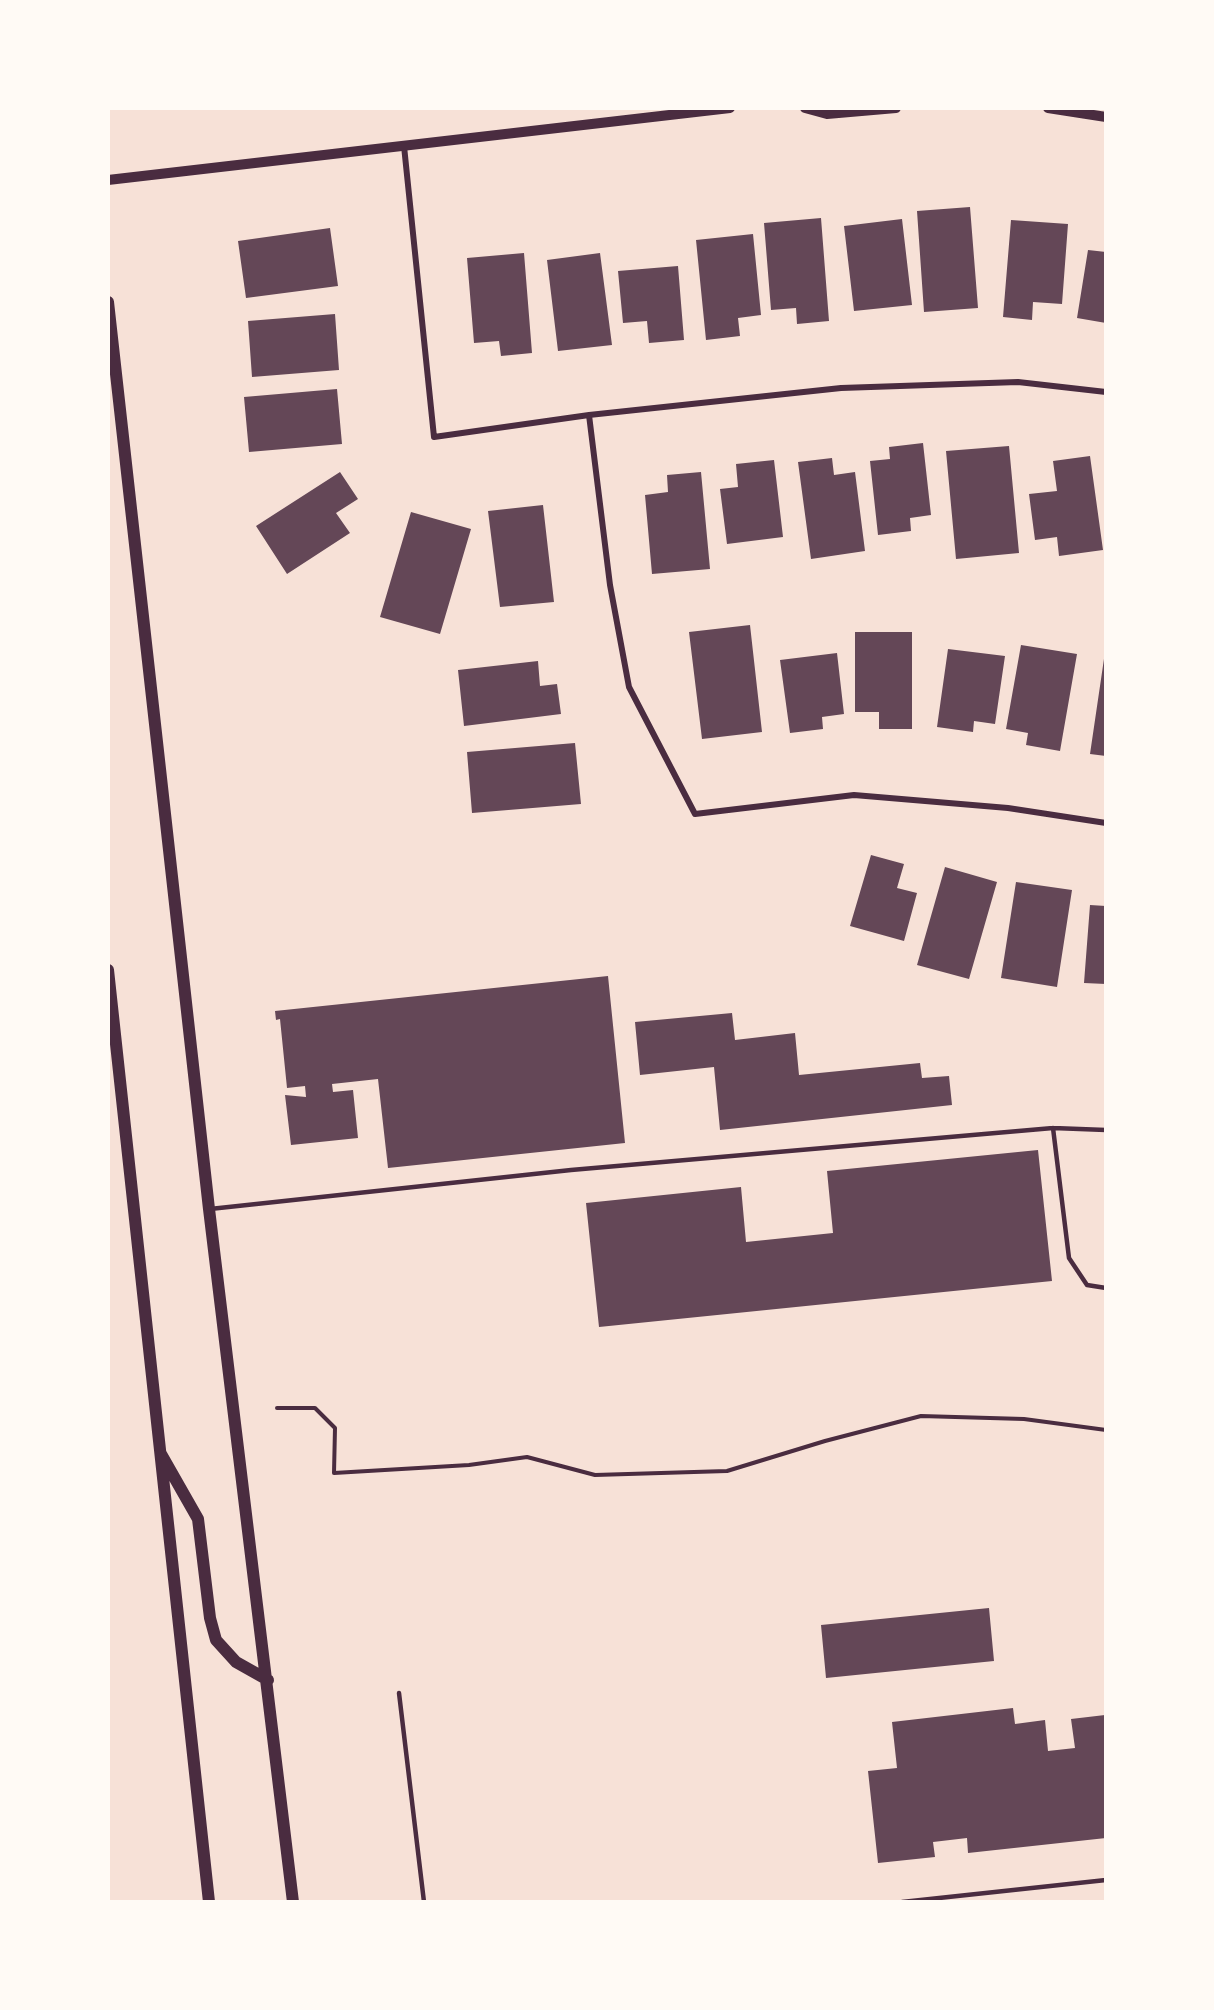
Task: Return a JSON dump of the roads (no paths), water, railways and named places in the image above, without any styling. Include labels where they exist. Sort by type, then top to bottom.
[{"type":"main road","points":[[108,302],[209,1209],[268,1680],[292,1902]]},
{"type":"main road","points":[[108,970],[209,1902]]},
{"type":"main road","points":[[159,1450],[198,1519],[210,1618],[216,1640],[236,1662],[268,1680]]},
{"type":"street","points":[[108,180],[730,108]]},
{"type":"street","points":[[805,108],[827,114],[896,108]]},
{"type":"street","points":[[1048,108],[1106,117]]},
{"type":"street","points":[[404,146],[434,437],[589,415],[841,388],[1018,382],[1106,392]]},
{"type":"street","points":[[589,415],[610,585],[629,687],[695,814],[854,795],[1008,808],[1106,824]]},
{"type":"lane","points":[[209,1209],[571,1170],[1053,1128],[1106,1130]]},
{"type":"lane","points":[[1053,1128],[1069,1258],[1087,1285],[1106,1288]]},
{"type":"lane","points":[[399,1693],[424,1902]]},
{"type":"lane","points":[[902,1902],[1106,1880]]}]
